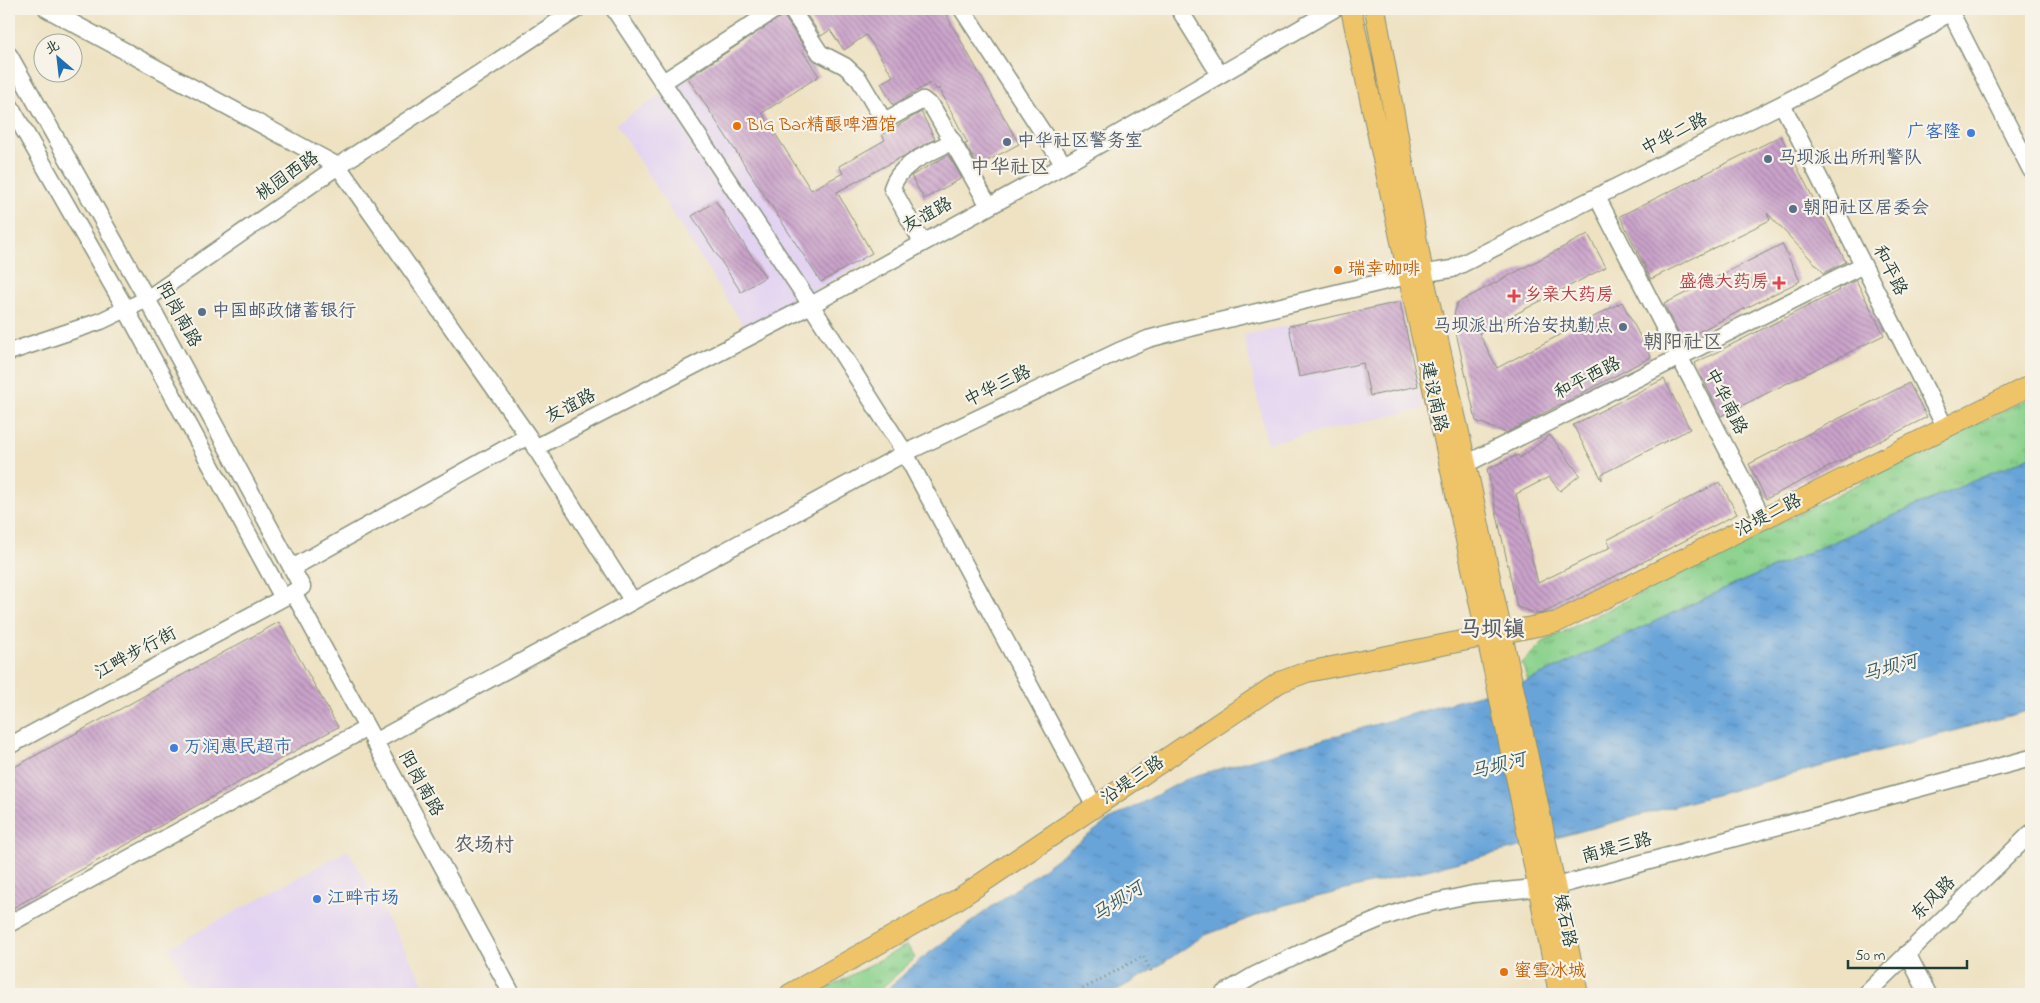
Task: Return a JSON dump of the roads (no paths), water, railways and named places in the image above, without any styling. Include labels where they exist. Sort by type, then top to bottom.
[{"type":"main road","name":"建设南路","points":[[1352,9],[1415,275],[1500,665]]},
{"type":"main road","name":"建设南路","points":[[1375,9],[1415,275],[1466,464],[1494,636]]},
{"type":"main road","name":"沿堤二路","points":[[1494,636],[1557,622],[1573,615],[2031,385]]},
{"type":"main road","name":"沿堤三路","points":[[790,994],[958,899],[1264,691],[1296,675],[1494,636]]},
{"type":"main road","name":"矮石路","points":[[1500,665],[1548,887],[1578,994]]},
{"type":"main road","name":"矮石路","points":[[1548,887],[1559,994]]},
{"type":"street","points":[[47,9],[338,166],[531,442],[632,600]]},
{"type":"street","name":"桃园西路","points":[[9,352],[127,311],[147,299],[338,166],[577,9]]},
{"type":"street","points":[[614,9],[811,305],[905,453],[1095,807]]},
{"type":"street","points":[[663,82],[776,9]]},
{"type":"street","points":[[791,9],[820,53],[845,66],[859,79],[884,121],[923,100],[933,108],[989,206]]},
{"type":"street","points":[[962,9],[1064,165]]},
{"type":"street","points":[[1179,9],[1220,75]]},
{"type":"street","name":"友谊路","points":[[292,568],[531,442],[811,305],[1064,165],[1334,9]]},
{"type":"street","points":[[1952,10],[2031,170]]},
{"type":"street","name":"中华二路","points":[[1415,275],[1452,269],[1782,104],[1928,28],[1952,10]]},
{"type":"street","name":"阳岗南路","points":[[9,55],[147,299],[302,587],[288,595]]},
{"type":"street","name":"阳岗南路","points":[[9,104],[288,595],[371,735],[512,994]]},
{"type":"street","name":"和平路","points":[[1782,104],[1946,429]]},
{"type":"street","points":[[922,242],[892,188],[895,177],[902,168],[953,141]]},
{"type":"street","name":"中华南路","points":[[1596,197],[1763,519]]},
{"type":"street","name":"和平西路","points":[[1466,464],[1678,356],[1863,265]]},
{"type":"street","name":"中华三路","points":[[9,924],[632,600],[905,453],[1148,339],[1415,275]]},
{"type":"street","name":"江畔步行街","points":[[9,746],[288,595]]},
{"type":"street","name":"南堤三路","points":[[1223,994],[1312,948],[1382,918],[1444,899],[1548,887],[2031,758]]},
{"type":"street","name":"东风路","points":[[1866,994],[2031,833]]},
{"type":"street","points":[[1907,953],[1928,994]]},
{"type":"water","name":"马坝河","points":[[2031,456],[2031,710],[1544,841],[1285,905],[1203,936],[1151,971],[1110,994],[882,994],[921,959],[1109,820],[1191,777],[1528,681],[1720,591]]},
{"type":"place","name":"BIG Bar精酿啤酒馆","points":[[737,126]]},
{"type":"place","name":"广客隆","points":[[1971,133]]},
{"type":"place","name":"中华社区警务室","points":[[1007,142]]},
{"type":"place","name":"马坝派出所刑警队","points":[[1768,159]]},
{"type":"place","name":"朝阳社区居委会","points":[[1793,209]]},
{"type":"place","name":"瑞幸咖啡","points":[[1338,270]]},
{"type":"place","name":"盛德大药房","points":[[1779,283]]},
{"type":"place","name":"乡亲大药房","points":[[1514,296]]},
{"type":"place","name":"中国邮政储蓄银行","points":[[202,312]]},
{"type":"place","name":"马坝派出所治安执勤点","points":[[1623,327]]},
{"type":"place","name":"万润惠民超市","points":[[174,748]]},
{"type":"place","name":"江畔市场","points":[[317,899]]},
{"type":"place","name":"蜜雪冰城","points":[[1504,972]]},
{"type":"district","name":"中华社区","points":[[1010,168]]},
{"type":"district","name":"朝阳社区","points":[[1683,343]]},
{"type":"district","name":"马坝镇","points":[[1492,631]]},
{"type":"district","name":"农场村","points":[[484,846]]}]
